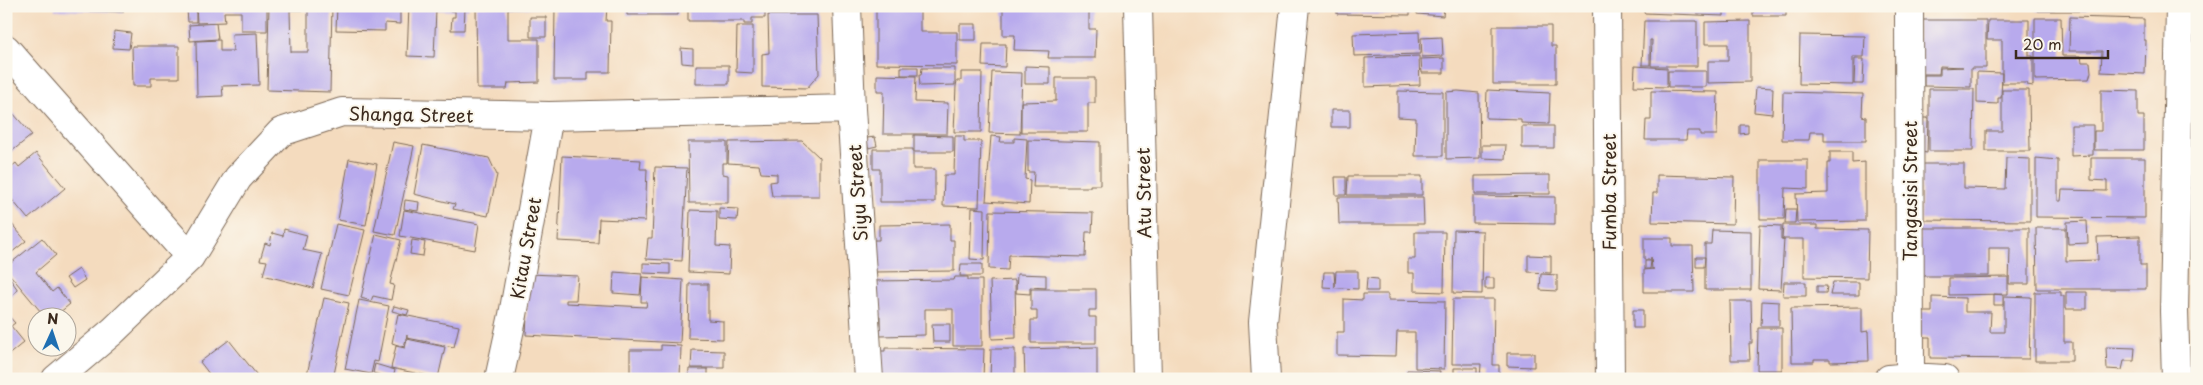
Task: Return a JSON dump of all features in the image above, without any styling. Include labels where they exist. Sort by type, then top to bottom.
[{"type":"street","name":"Siyu Street","points":[[847,6],[851,109],[869,379]]},
{"type":"street","name":"Atu Street","points":[[1138,6],[1147,379]]},
{"type":"street","points":[[1266,379],[1263,322],[1295,6]]},
{"type":"street","name":"Fumba Street","points":[[1607,6],[1610,379]]},
{"type":"street","name":"Tangasisi Street","points":[[1900,378],[1909,6]]},
{"type":"street","points":[[2176,379],[2186,310],[2180,6]]},
{"type":"street","points":[[6,49],[190,257]]},
{"type":"street","name":"Shanga Street","points":[[56,379],[112,331],[190,257],[238,178],[281,132],[342,112],[549,116],[851,109]]},
{"type":"street","name":"Kitau Street","points":[[499,379],[513,315],[549,116]]},
{"type":"street","points":[[1900,378],[1945,379]]},
{"type":"building","points":[[55,6],[123,6],[123,12],[55,10]]},
{"type":"building","points":[[196,6],[260,6],[260,8],[267,8],[267,31],[241,31],[241,12],[224,12],[225,22],[197,23]]},
{"type":"building","points":[[269,6],[332,6],[330,92],[267,90]],"holes":[[[290,10],[308,10],[308,52],[291,52]]]},
{"type":"building","points":[[337,6],[400,6],[400,24],[385,23],[385,31],[336,30]]},
{"type":"building","points":[[409,6],[469,6],[468,9],[465,9],[464,30],[451,30],[452,17],[455,17],[455,11],[436,10],[434,57],[407,56]]},
{"type":"building","points":[[476,6],[539,6],[539,8],[508,9],[508,39],[539,39],[539,82],[508,83],[507,89],[477,89]]},
{"type":"building","points":[[555,6],[607,6],[606,21],[611,21],[610,72],[588,72],[588,80],[554,80]]},
{"type":"building","points":[[627,6],[678,6],[678,15],[627,15]]},
{"type":"building","points":[[688,6],[748,6],[748,9],[751,9],[751,6],[765,6],[765,18],[752,18],[752,24],[744,24],[744,21],[688,21]]},
{"type":"building","points":[[1003,6],[1089,6],[1089,29],[1096,29],[1095,58],[1048,58],[1049,51],[1014,50],[1015,35],[1003,35]]},
{"type":"building","points":[[1337,6],[1410,6],[1410,15],[1337,14]]},
{"type":"building","points":[[1417,6],[1444,6],[1443,16],[1417,14]]},
{"type":"building","points":[[1644,6],[1724,6],[1724,16],[1644,13]]},
{"type":"building","points":[[1753,6],[1786,6],[1786,16],[1753,16]]},
{"type":"building","points":[[1928,6],[1993,6],[1993,11],[1928,9]]},
{"type":"building","points":[[2037,6],[2088,6],[2088,11],[2037,11]]},
{"type":"building","points":[[196,9],[196,22],[188,22],[187,10]]},
{"type":"building","points":[[876,9],[920,9],[920,32],[957,32],[957,65],[876,64]]},
{"type":"building","points":[[768,15],[817,15],[819,74],[807,88],[762,87],[762,54],[769,53]]},
{"type":"building","points":[[530,17],[546,17],[546,37],[530,37]]},
{"type":"building","points":[[2070,17],[2144,19],[2144,40],[2146,40],[2145,74],[2101,72],[2102,51],[2069,51]]},
{"type":"building","points":[[2035,18],[2061,18],[2062,56],[2081,56],[2082,62],[2090,62],[2091,72],[2089,79],[2035,80]]},
{"type":"building","points":[[1918,20],[1986,20],[1986,68],[1971,68],[1971,87],[1924,86],[1924,75],[1940,75],[1940,68],[1963,67],[1940,66],[1939,74],[1918,74]]},
{"type":"building","points":[[1988,20],[2029,20],[2029,56],[2033,56],[2033,86],[2027,85],[2027,83],[2002,83],[2002,40],[1987,40]]},
{"type":"building","points":[[1644,21],[1697,21],[1697,66],[1651,66],[1652,40],[1650,40],[1650,65],[1642,65]]},
{"type":"building","points":[[1750,21],[1750,82],[1708,83],[1708,61],[1728,61],[1728,44],[1705,44],[1705,22]]},
{"type":"building","points":[[216,23],[218,39],[190,41],[189,25]]},
{"type":"building","points":[[960,24],[976,24],[976,40],[960,40]]},
{"type":"building","points":[[737,26],[753,26],[753,73],[736,72]]},
{"type":"building","points":[[1493,26],[1551,26],[1551,46],[1556,46],[1556,84],[1493,84]]},
{"type":"building","points":[[114,31],[131,33],[129,49],[113,48]]},
{"type":"building","points":[[1419,32],[1420,54],[1354,56],[1353,34]]},
{"type":"building","points":[[257,33],[259,85],[222,86],[223,96],[197,97],[196,41],[220,40],[220,51],[233,51],[232,34]]},
{"type":"building","points":[[1800,35],[1865,36],[1864,57],[1853,57],[1853,85],[1799,84]]},
{"type":"building","points":[[1442,37],[1443,56],[1422,57],[1421,38]]},
{"type":"building","points":[[983,44],[1006,44],[1005,67],[982,66]]},
{"type":"building","points":[[132,46],[179,46],[179,78],[151,78],[151,86],[133,86]]},
{"type":"building","points":[[681,48],[693,49],[693,64],[682,63]]},
{"type":"building","points":[[1419,56],[1420,85],[1365,87],[1365,58]]},
{"type":"building","points":[[1444,58],[1444,73],[1422,73],[1421,59]]},
{"type":"building","points":[[1855,59],[1864,59],[1863,84],[1854,84]]},
{"type":"building","points":[[696,65],[729,65],[729,84],[696,84]]},
{"type":"building","points":[[1025,66],[1050,67],[1050,84],[1025,84]]},
{"type":"building","points":[[1635,66],[1667,68],[1667,87],[1634,86]]},
{"type":"building","points":[[901,67],[918,67],[918,75],[901,75]]},
{"type":"building","points":[[922,68],[955,68],[955,85],[920,86],[919,75],[921,75]]},
{"type":"building","points":[[1668,71],[1706,71],[1706,87],[1668,87]]},
{"type":"building","points":[[961,72],[982,72],[981,132],[954,132],[956,86],[957,81],[961,81]]},
{"type":"building","points":[[992,72],[1022,73],[1020,134],[989,133]]},
{"type":"building","points":[[1977,72],[2002,73],[2001,98],[1998,98],[1998,104],[1977,103]]},
{"type":"building","points":[[877,75],[916,76],[915,102],[948,103],[947,134],[883,134],[884,91],[877,91]]},
{"type":"building","points":[[1056,78],[1095,78],[1095,103],[1088,103],[1088,132],[1021,132],[1021,102],[1056,101]]},
{"type":"building","points":[[1756,87],[1773,88],[1772,114],[1754,112]]},
{"type":"building","points":[[1929,89],[1974,89],[1973,151],[1929,151]]},
{"type":"building","points":[[1487,90],[1550,93],[1549,124],[1521,123],[1521,119],[1486,118]]},
{"type":"building","points":[[2002,90],[2029,90],[2030,151],[1986,151],[1986,131],[2002,131]]},
{"type":"building","points":[[2101,90],[2138,91],[2138,116],[2144,116],[2144,150],[2094,150],[2094,131],[2101,131]]},
{"type":"building","points":[[1398,91],[1443,92],[1443,156],[1415,156],[1416,118],[1398,117]]},
{"type":"building","points":[[1651,91],[1718,92],[1717,135],[1700,135],[1700,131],[1687,131],[1686,140],[1645,140],[1646,120],[1651,120]]},
{"type":"building","points":[[1446,92],[1479,93],[1480,158],[1446,159]]},
{"type":"building","points":[[1783,92],[1863,94],[1862,116],[1866,117],[1866,141],[1824,141],[1824,132],[1810,132],[1809,140],[1782,140]]},
{"type":"building","points":[[6,105],[32,135],[6,156]]},
{"type":"building","points":[[1331,110],[1350,110],[1350,127],[1331,127]]},
{"type":"building","points":[[1922,118],[1928,118],[1927,153],[1921,152]]},
{"type":"building","points":[[2190,124],[2197,125],[2197,154],[2189,153]]},
{"type":"building","points":[[1740,125],[1748,125],[1748,133],[1740,134]]},
{"type":"building","points":[[2071,125],[2093,125],[2093,155],[2071,156]]},
{"type":"building","points":[[1522,126],[1554,126],[1554,148],[1522,148]]},
{"type":"building","points":[[914,135],[953,136],[953,152],[914,152]]},
{"type":"building","points":[[955,136],[964,136],[964,141],[981,141],[979,207],[943,206],[944,175],[954,175]]},
{"type":"building","points":[[991,136],[1001,137],[1000,142],[1014,142],[1014,138],[1027,139],[1025,179],[1030,180],[1029,204],[986,201]]},
{"type":"building","points":[[875,137],[877,146],[868,148],[867,138]]},
{"type":"building","points":[[1028,140],[1100,142],[1100,185],[1090,185],[1090,187],[1033,187],[1034,172],[1028,172]]},
{"type":"building","points":[[802,141],[819,157],[819,196],[772,196],[770,182],[777,181],[777,174],[761,173],[759,165],[728,163],[729,142]]},
{"type":"building","points":[[393,142],[414,146],[395,235],[374,231]]},
{"type":"building","points":[[688,142],[727,142],[727,163],[722,163],[722,174],[728,175],[728,203],[689,203]]},
{"type":"building","points":[[423,145],[489,158],[497,175],[488,216],[453,209],[455,204],[414,194]]},
{"type":"building","points":[[1482,145],[1506,145],[1505,159],[1482,158]]},
{"type":"building","points":[[873,149],[913,149],[913,169],[935,169],[935,202],[880,202],[880,169],[873,169]]},
{"type":"building","points":[[1830,152],[1852,152],[1852,163],[1865,162],[1865,221],[1797,222],[1796,194],[1828,193]]},
{"type":"building","points":[[36,153],[65,188],[28,219],[9,196],[6,199],[6,171],[16,163],[19,167]]},
{"type":"building","points":[[562,156],[641,160],[640,169],[647,169],[645,221],[599,219],[598,243],[558,241]]},
{"type":"building","points":[[2193,156],[2197,156],[2197,188],[2191,188]]},
{"type":"building","points":[[2006,158],[2030,159],[2030,221],[1921,220],[1922,164],[1964,164],[1964,188],[2005,189]]},
{"type":"building","points":[[2036,158],[2058,160],[2058,201],[2061,201],[2062,190],[2107,191],[2107,181],[2091,180],[2091,158],[2145,158],[2145,218],[2036,217]]},
{"type":"building","points":[[349,159],[377,164],[366,225],[338,220]]},
{"type":"building","points":[[1760,160],[1808,160],[1808,189],[1785,188],[1784,219],[1760,219]]},
{"type":"building","points":[[655,167],[687,168],[682,261],[646,259],[648,238],[652,238]]},
{"type":"building","points":[[1550,175],[1550,194],[1475,194],[1475,176]]},
{"type":"building","points":[[1657,175],[1734,177],[1733,224],[1652,222],[1653,193],[1657,193]]},
{"type":"building","points":[[1348,176],[1422,176],[1422,195],[1347,195]]},
{"type":"building","points":[[1335,177],[1346,177],[1346,195],[1336,195]]},
{"type":"building","points":[[1473,196],[1555,197],[1555,224],[1473,223]]},
{"type":"building","points":[[1338,197],[1423,197],[1424,224],[1339,224]]},
{"type":"building","points":[[405,200],[419,202],[418,211],[404,209]]},
{"type":"building","points":[[719,208],[738,209],[737,220],[719,219]]},
{"type":"building","points":[[972,208],[985,209],[984,260],[970,259]]},
{"type":"building","points":[[1786,209],[1796,209],[1795,223],[1785,223]]},
{"type":"building","points":[[404,210],[479,224],[475,250],[400,236]]},
{"type":"building","points":[[690,210],[717,211],[716,246],[730,247],[729,274],[688,272]]},
{"type":"building","points":[[990,211],[1093,213],[1092,232],[1086,232],[1085,257],[1009,255],[1008,270],[989,269]]},
{"type":"building","points":[[6,217],[26,241],[6,257]]},
{"type":"building","points":[[2087,221],[2088,243],[2068,244],[2067,222]]},
{"type":"building","points":[[336,224],[365,230],[349,295],[321,289]]},
{"type":"building","points":[[950,224],[950,240],[954,240],[954,271],[873,272],[873,240],[879,240],[879,225]]},
{"type":"building","points":[[1760,225],[1781,226],[1781,239],[1784,239],[1781,290],[1758,289]]},
{"type":"building","points":[[1783,225],[1817,225],[1817,229],[1868,230],[1867,278],[1804,277],[1804,239],[1782,239]]},
{"type":"building","points":[[1919,228],[2029,228],[2029,284],[2009,284],[2010,248],[1989,248],[1989,276],[1921,276]]},
{"type":"building","points":[[2036,228],[2066,228],[2066,261],[2098,260],[2097,237],[2140,236],[2140,265],[2146,265],[2146,289],[2037,289]]},
{"type":"building","points":[[284,229],[307,235],[303,250],[322,254],[313,288],[263,275],[267,261],[260,260],[265,243],[270,245],[272,233],[283,236]]},
{"type":"building","points":[[1454,230],[1483,231],[1482,294],[1453,293]]},
{"type":"building","points":[[1712,230],[1751,231],[1751,290],[1705,290],[1705,244],[1711,244]]},
{"type":"building","points":[[1415,232],[1445,232],[1444,292],[1414,291],[1414,273],[1408,273],[1408,259],[1415,259]]},
{"type":"building","points":[[376,234],[401,240],[390,284],[394,285],[391,300],[373,296],[371,301],[361,298]]},
{"type":"building","points":[[42,238],[56,255],[36,272],[52,292],[57,288],[70,304],[65,308],[38,308],[6,270],[6,267]]},
{"type":"building","points":[[1644,238],[1672,238],[1672,246],[1693,246],[1694,292],[1644,292],[1644,270],[1654,269],[1652,269],[1651,257],[1651,260],[1644,260]]},
{"type":"building","points":[[412,240],[425,242],[423,256],[410,254]]},
{"type":"building","points":[[1528,255],[1551,256],[1551,273],[1528,272]]},
{"type":"building","points":[[1696,257],[1705,257],[1704,267],[1696,267]]},
{"type":"building","points":[[1645,261],[1651,261],[1650,269],[1645,269]]},
{"type":"building","points":[[643,263],[670,264],[670,274],[643,273]]},
{"type":"building","points":[[961,264],[982,264],[982,276],[960,276]]},
{"type":"building","points":[[79,269],[85,280],[73,288],[66,278]]},
{"type":"building","points":[[1336,271],[1358,271],[1358,289],[1323,287],[1324,272],[1334,272],[1335,286]]},
{"type":"building","points":[[614,272],[642,274],[640,295],[613,293]]},
{"type":"building","points":[[6,273],[18,290],[6,300]]},
{"type":"building","points":[[529,274],[578,276],[576,300],[566,300],[566,303],[646,307],[647,302],[641,302],[642,277],[683,280],[680,343],[526,335]]},
{"type":"building","points":[[1017,274],[1046,275],[1046,288],[1030,287],[1030,294],[1016,293]]},
{"type":"building","points":[[1541,274],[1557,275],[1557,291],[1540,290]]},
{"type":"building","points":[[955,277],[968,277],[968,280],[982,280],[982,346],[953,346],[953,309],[925,309],[925,335],[880,336],[880,316],[872,316],[871,281],[954,280]]},
{"type":"building","points":[[2008,277],[2008,294],[1949,295],[1949,278]]},
{"type":"building","points":[[1367,278],[1378,279],[1378,291],[1366,291]]},
{"type":"building","points":[[1485,278],[1494,278],[1494,289],[1485,289]]},
{"type":"building","points":[[1015,280],[1016,338],[992,339],[990,281]]},
{"type":"building","points":[[1784,282],[1806,282],[1806,296],[1783,296]]},
{"type":"building","points":[[1833,282],[1859,282],[1859,295],[1830,295]]},
{"type":"building","points":[[689,284],[708,284],[708,320],[723,321],[723,339],[688,338]]},
{"type":"building","points":[[1817,286],[1827,286],[1826,293],[1817,293]]},
{"type":"building","points":[[1031,289],[1096,289],[1096,310],[1089,310],[1089,317],[1096,317],[1096,343],[1031,343],[1031,320],[1037,320],[1037,310],[1031,310]]},
{"type":"building","points":[[2035,292],[2061,292],[2061,296],[2064,296],[2064,342],[2072,342],[2072,361],[2035,361]]},
{"type":"building","points":[[2066,292],[2087,292],[2087,309],[2066,309]]},
{"type":"building","points":[[1363,294],[1388,294],[1388,300],[1445,301],[1444,369],[1415,368],[1415,332],[1397,332],[1396,356],[1337,355],[1337,332],[1344,332],[1344,299],[1363,300]]},
{"type":"building","points":[[1994,294],[2003,295],[2003,305],[1994,305]]},
{"type":"building","points":[[2004,296],[2031,297],[2029,359],[1930,358],[1930,337],[1920,337],[1921,312],[1932,312],[1932,297],[1965,298],[1965,312],[1991,312],[1990,332],[2004,332]]},
{"type":"building","points":[[324,298],[349,303],[333,379],[306,379]]},
{"type":"building","points":[[1453,299],[1494,299],[1493,365],[1499,365],[1499,379],[1480,379],[1481,364],[1452,364]]},
{"type":"building","points":[[359,300],[389,306],[378,362],[374,361],[371,374],[345,369]]},
{"type":"building","points":[[1730,301],[1751,301],[1752,343],[1749,343],[1750,360],[1731,360]]},
{"type":"building","points":[[1762,301],[1779,302],[1779,326],[1761,326]]},
{"type":"building","points":[[394,306],[409,310],[407,315],[392,311]]},
{"type":"building","points":[[1862,307],[1862,332],[1868,331],[1869,361],[1830,362],[1830,359],[1814,359],[1814,362],[1792,362],[1791,308]]},
{"type":"building","points":[[1633,310],[1643,310],[1643,328],[1633,328]]},
{"type":"building","points":[[6,313],[15,323],[11,326],[24,342],[6,357]]},
{"type":"building","points":[[398,314],[459,326],[454,347],[407,338],[407,335],[404,347],[392,343]]},
{"type":"building","points":[[932,324],[950,324],[950,342],[933,342]]},
{"type":"building","points":[[1758,328],[1782,328],[1782,370],[1757,370]]},
{"type":"building","points":[[407,339],[445,347],[438,378],[391,368],[396,346],[405,348]]},
{"type":"building","points":[[229,340],[260,379],[213,379],[200,362]]},
{"type":"building","points":[[661,345],[681,346],[680,379],[630,379],[630,350],[661,350]]},
{"type":"building","points":[[1097,347],[1097,379],[1025,379],[1024,349]]},
{"type":"building","points":[[2106,347],[2135,348],[2134,361],[2124,361],[2122,370],[2107,369]]},
{"type":"building","points":[[885,348],[984,349],[983,379],[877,379],[878,351],[885,351]]},
{"type":"building","points":[[991,349],[1015,349],[1015,379],[990,379]]},
{"type":"building","points":[[692,350],[724,351],[724,368],[691,368]]},
{"type":"building","points":[[1507,353],[1534,353],[1534,367],[1507,366]]},
{"type":"building","points":[[375,364],[395,370],[393,379],[373,373]]},
{"type":"building","points":[[1454,368],[1477,368],[1477,379],[1454,379]]},
{"type":"building","points":[[689,369],[708,369],[708,379],[688,379]]},
{"type":"building","points":[[1407,370],[1440,371],[1439,379],[1406,379]]},
{"type":"building","points":[[1521,375],[1559,376],[1559,379],[1521,379]]}]
